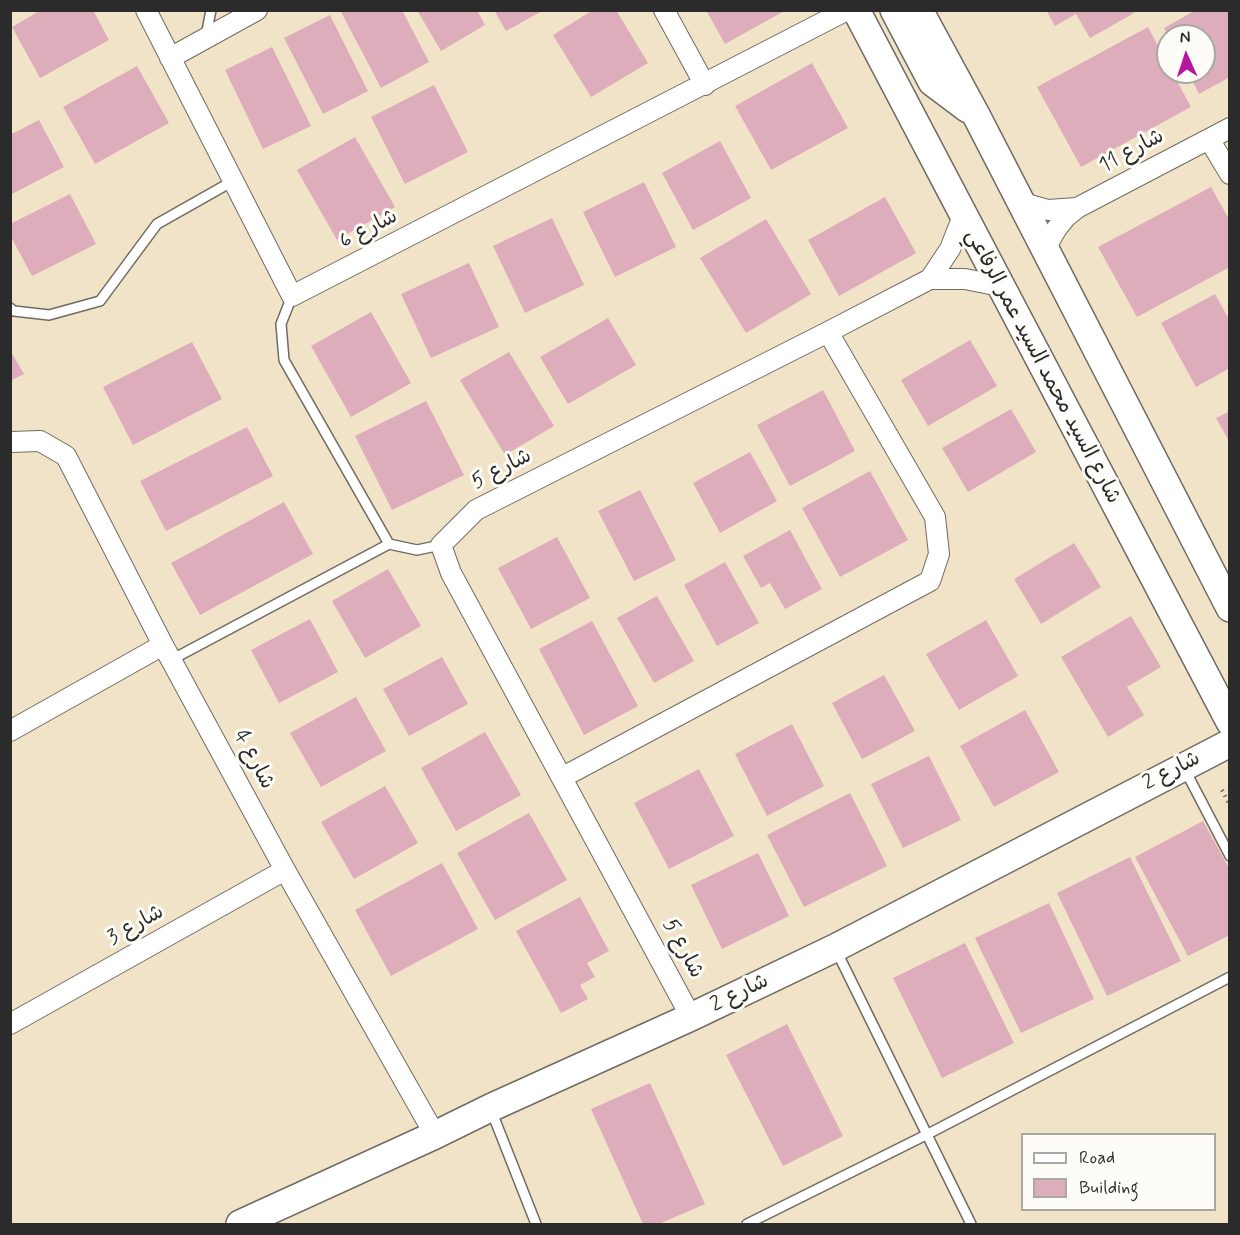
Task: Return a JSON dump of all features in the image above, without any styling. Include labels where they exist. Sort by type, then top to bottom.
[{"type":"street","points":[[146,10],[292,296]]},
{"type":"street","points":[[170,58],[257,10]]},
{"type":"street","points":[[664,10],[705,85]]},
{"type":"street","name":"شارع 6","points":[[292,296],[847,10]]},
{"type":"street","name":"شارع السيد محمد السيد عمر الرفاعي","points":[[856,10],[1230,722]]},
{"type":"street","points":[[894,10],[932,82],[976,115]]},
{"type":"street","points":[[919,10],[976,115],[1230,608]]},
{"type":"street","name":"شارع 11","points":[[1046,253],[1057,228],[1077,208],[1230,128]]},
{"type":"street","points":[[1209,139],[1230,174]]},
{"type":"street","name":"شارع 11","points":[[1020,202],[1048,210],[1077,208]]},
{"type":"street","name":"شارع 5","points":[[930,279],[950,249],[963,216]]},
{"type":"street","name":"شارع 5","points":[[691,1017],[452,573],[441,545],[476,510],[930,279],[965,279],[1000,286]]},
{"type":"street","points":[[563,777],[930,581],[939,554],[935,517],[828,332]]},
{"type":"street","name":"شارع 4","points":[[10,442],[40,441],[66,456],[167,653],[285,870],[435,1135]]},
{"type":"street","points":[[10,731],[167,653]]},
{"type":"street","name":"شارع 2","points":[[240,1224],[691,1017],[835,948],[1230,743]]},
{"type":"street","name":"شارع 3","points":[[10,1024],[285,870]]},
{"type":"lane","points":[[206,38],[211,10]]},
{"type":"lane","points":[[10,308],[14,312],[49,315],[100,301],[157,224],[233,181]]},
{"type":"lane","points":[[292,296],[281,324],[284,360],[389,544]]},
{"type":"lane","points":[[167,653],[389,544],[417,550],[441,545]]},
{"type":"lane","points":[[1183,766],[1230,856]]},
{"type":"lane","points":[[835,948],[970,1224]]},
{"type":"lane","points":[[747,1224],[926,1135],[1230,976]]},
{"type":"lane","points":[[490,1108],[536,1224]]},
{"type":"path","points":[[1222,790],[1230,806]]},
{"type":"building","points":[[41,10],[93,10],[109,40],[40,78],[12,27]]},
{"type":"building","points":[[340,10],[402,10],[429,62],[381,88]]},
{"type":"building","points":[[417,10],[477,10],[485,25],[441,51]]},
{"type":"building","points":[[494,10],[544,10],[506,31]]},
{"type":"building","points":[[593,10],[616,10],[648,63],[591,97],[553,35]]},
{"type":"building","points":[[706,10],[786,10],[725,44]]},
{"type":"building","points":[[1046,10],[1132,10],[1134,13],[1090,38],[1076,14],[1055,26]]},
{"type":"building","points":[[1196,10],[1230,10],[1230,77],[1199,94],[1194,84],[1216,84],[1216,24],[1171,24]]},
{"type":"building","points":[[330,15],[368,91],[323,114],[284,38]]},
{"type":"building","points":[[1148,27],[1156,42],[1156,84],[1179,84],[1191,107],[1081,167],[1037,87]]},
{"type":"building","points":[[272,47],[311,126],[263,149],[225,70]]},
{"type":"building","points":[[812,63],[848,128],[771,170],[735,106]]},
{"type":"building","points":[[137,66],[169,123],[95,164],[63,107]]},
{"type":"building","points":[[434,85],[468,152],[405,184],[371,117]]},
{"type":"building","points":[[39,120],[64,167],[10,195],[10,135]]},
{"type":"building","points":[[355,137],[395,207],[337,240],[297,170]]},
{"type":"building","points":[[720,141],[751,198],[693,230],[662,173]]},
{"type":"building","points":[[644,182],[676,247],[615,277],[583,212]]},
{"type":"building","points":[[1211,187],[1230,221],[1230,267],[1137,317],[1098,247]]},
{"type":"building","points":[[70,194],[96,244],[32,276],[10,235],[10,224]]},
{"type":"building","points":[[885,197],[916,253],[839,296],[808,240]]},
{"type":"building","points":[[552,218],[584,285],[525,313],[493,246]]},
{"type":"building","points":[[766,219],[811,294],[746,333],[700,258]]},
{"type":"building","points":[[469,263],[499,327],[431,358],[401,294]]},
{"type":"building","points":[[1215,294],[1230,321],[1230,368],[1196,387],[1161,323]]},
{"type":"building","points":[[371,312],[411,383],[351,417],[311,346]]},
{"type":"building","points":[[608,318],[636,365],[568,404],[540,357]]},
{"type":"building","points":[[970,340],[997,386],[928,426],[901,380]]},
{"type":"building","points":[[192,342],[222,399],[133,445],[103,387]]},
{"type":"building","points":[[10,350],[24,374],[10,381]]},
{"type":"building","points":[[509,352],[554,426],[505,455],[460,380]]},
{"type":"building","points":[[823,390],[855,451],[790,486],[757,425]]},
{"type":"building","points":[[426,401],[464,475],[392,510],[355,436]]},
{"type":"building","points":[[1011,409],[1036,452],[968,492],[942,448]]},
{"type":"building","points":[[1230,411],[1230,443],[1216,418]]},
{"type":"building","points":[[247,427],[273,476],[166,531],[140,481]]},
{"type":"building","points":[[750,452],[777,501],[720,533],[693,483]]},
{"type":"building","points":[[870,471],[908,540],[840,577],[802,508]]},
{"type":"building","points":[[640,490],[676,560],[634,581],[598,511]]},
{"type":"building","points":[[284,502],[313,554],[200,615],[171,563]]},
{"type":"building","points":[[790,530],[822,589],[785,609],[770,583],[761,588],[743,556]]},
{"type":"building","points":[[557,537],[590,598],[531,629],[498,568]]},
{"type":"building","points":[[1074,543],[1101,587],[1041,624],[1014,579]]},
{"type":"building","points":[[725,562],[759,623],[717,646],[684,585]]},
{"type":"building","points":[[388,569],[421,626],[365,658],[332,601]]},
{"type":"building","points":[[657,596],[694,661],[654,683],[617,618]]},
{"type":"building","points":[[1131,616],[1161,667],[1127,687],[1144,715],[1108,737],[1061,657]]},
{"type":"building","points":[[310,619],[338,672],[279,703],[251,650]]},
{"type":"building","points":[[986,620],[1018,676],[959,710],[926,654]]},
{"type":"building","points":[[592,621],[638,706],[584,735],[539,649]]},
{"type":"building","points":[[442,657],[468,704],[409,736],[383,689]]},
{"type":"building","points":[[884,675],[915,731],[862,759],[832,703]]},
{"type":"building","points":[[356,697],[386,751],[321,787],[290,733]]},
{"type":"building","points":[[1025,710],[1059,772],[994,807],[960,746]]},
{"type":"building","points":[[792,724],[824,786],[767,816],[735,754]]},
{"type":"building","points":[[485,732],[521,795],[456,831],[421,768]]},
{"type":"building","points":[[929,756],[961,820],[903,848],[871,784]]},
{"type":"building","points":[[699,769],[734,836],[669,869],[634,803]]},
{"type":"building","points":[[385,786],[418,843],[354,879],[321,822]]},
{"type":"building","points":[[850,793],[887,866],[804,907],[767,835]]},
{"type":"building","points":[[529,813],[567,880],[495,920],[457,853]]},
{"type":"building","points":[[1203,821],[1230,870],[1230,935],[1188,956],[1135,857]]},
{"type":"building","points":[[758,853],[789,916],[722,949],[691,885]]},
{"type":"building","points":[[1130,857],[1181,961],[1107,996],[1057,893]]},
{"type":"building","points":[[442,863],[478,929],[391,976],[355,910]]},
{"type":"building","points":[[580,897],[609,951],[587,963],[595,977],[580,985],[588,999],[561,1013],[516,931]]},
{"type":"building","points":[[1049,903],[1094,999],[1021,1033],[975,938]]},
{"type":"building","points":[[965,943],[1014,1043],[942,1078],[893,978]]},
{"type":"building","points":[[787,1024],[843,1136],[783,1166],[726,1055]]},
{"type":"building","points":[[650,1083],[705,1204],[659,1224],[643,1224],[591,1109]]}]
